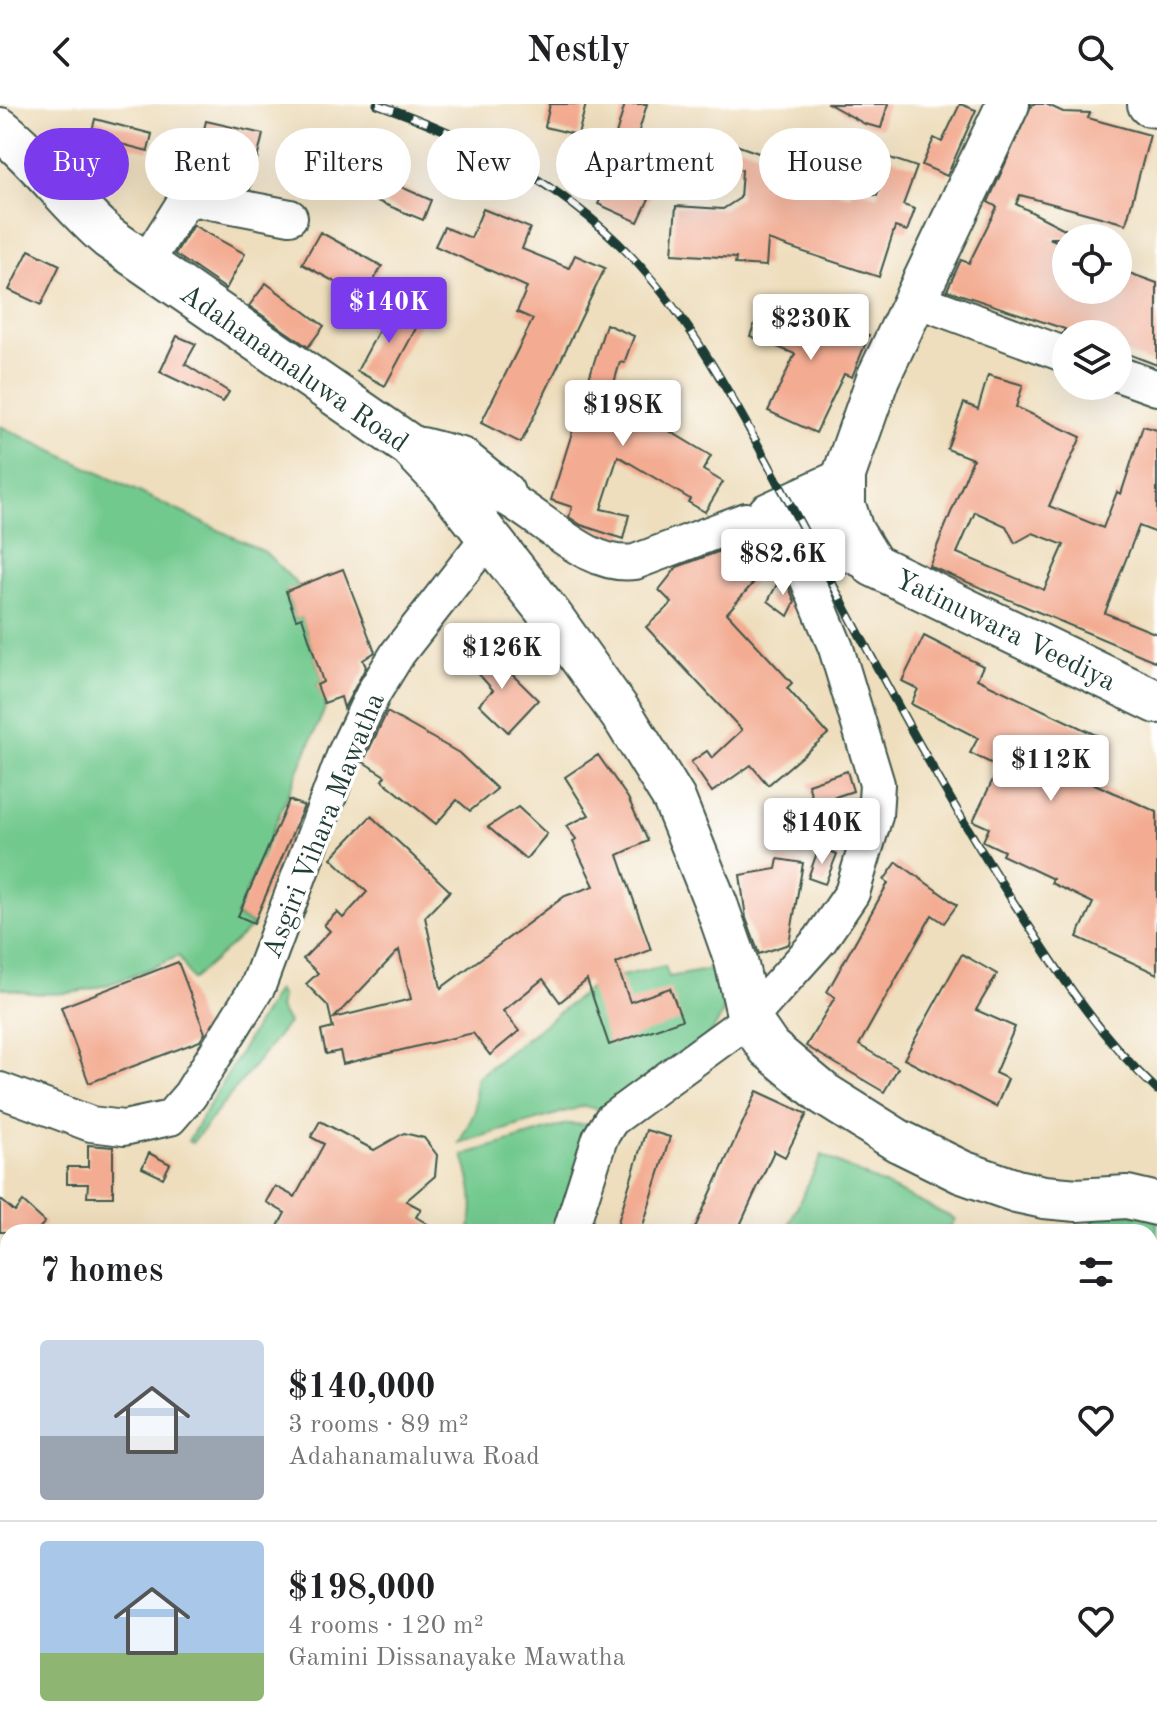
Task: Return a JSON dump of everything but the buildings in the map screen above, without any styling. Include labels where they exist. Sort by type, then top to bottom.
[{"type":"highway","points":[[1150,104],[1157,105]]},
{"type":"main road","points":[[844,490],[878,378],[1008,104]]},
{"type":"main road","name":"Adahanamaluwa Road","points":[[0,129],[18,143],[84,217],[413,449],[448,486],[587,665],[674,799],[736,961],[749,1019]]},
{"type":"main road","points":[[413,449],[437,450],[461,459],[503,493]]},
{"type":"main road","name":"Yatinuwara Veediya","points":[[844,490],[856,539],[873,565],[1157,702]]},
{"type":"main road","points":[[749,1019],[769,1048],[824,1094],[897,1140],[962,1172],[1016,1191],[1044,1197],[1077,1200],[1127,1197],[1157,1204]]},
{"type":"street","points":[[146,263],[183,204],[196,199],[290,217]]},
{"type":"street","points":[[917,300],[1052,350]]},
{"type":"street","points":[[1132,379],[1157,388]]},
{"type":"street","points":[[448,486],[478,486],[503,493],[567,539],[618,563],[635,562],[844,490]]},
{"type":"street","points":[[810,584],[805,531],[844,490]]},
{"type":"street","points":[[755,521],[805,531],[819,542],[873,565]]},
{"type":"street","points":[[573,1224],[600,1138],[611,1120],[749,1019],[820,940],[852,893],[875,816],[877,784],[810,584],[789,541],[755,521]]},
{"type":"street","name":"Asgiri Vihara Mawatha","points":[[0,1090],[91,1124],[124,1128],[170,1118],[190,1095],[258,986],[345,753],[374,692],[398,653],[487,539]]},
{"type":"street","points":[[810,584],[824,564],[837,560],[873,565]]},
{"type":"green space","points":[[0,426],[265,552],[299,586],[286,592],[296,619],[302,617],[323,682],[317,685],[326,706],[236,916],[254,925],[192,980],[179,956],[113,983],[71,993],[48,994],[0,987]]},
{"type":"green space","points":[[665,966],[669,977],[713,969],[723,995],[720,1019],[710,1034],[678,1064],[611,1112],[584,1106],[459,1143],[475,1111],[476,1078],[599,981]]},
{"type":"green space","points":[[277,990],[281,997],[279,1008],[288,1023],[192,1143],[188,1141]]},
{"type":"green space","points":[[567,1124],[599,1125],[566,1224],[471,1224],[472,1193],[463,1155]]},
{"type":"green space","points":[[822,1155],[955,1219],[952,1224],[789,1224]]},
{"type":"green space","points":[[1157,1213],[1157,1224],[1091,1224],[1099,1214]]},
{"type":"railway","points":[[377,104],[480,147],[544,184],[603,229],[652,280],[693,335],[729,393],[896,702],[990,864],[1084,1008],[1118,1050],[1157,1090]]}]
